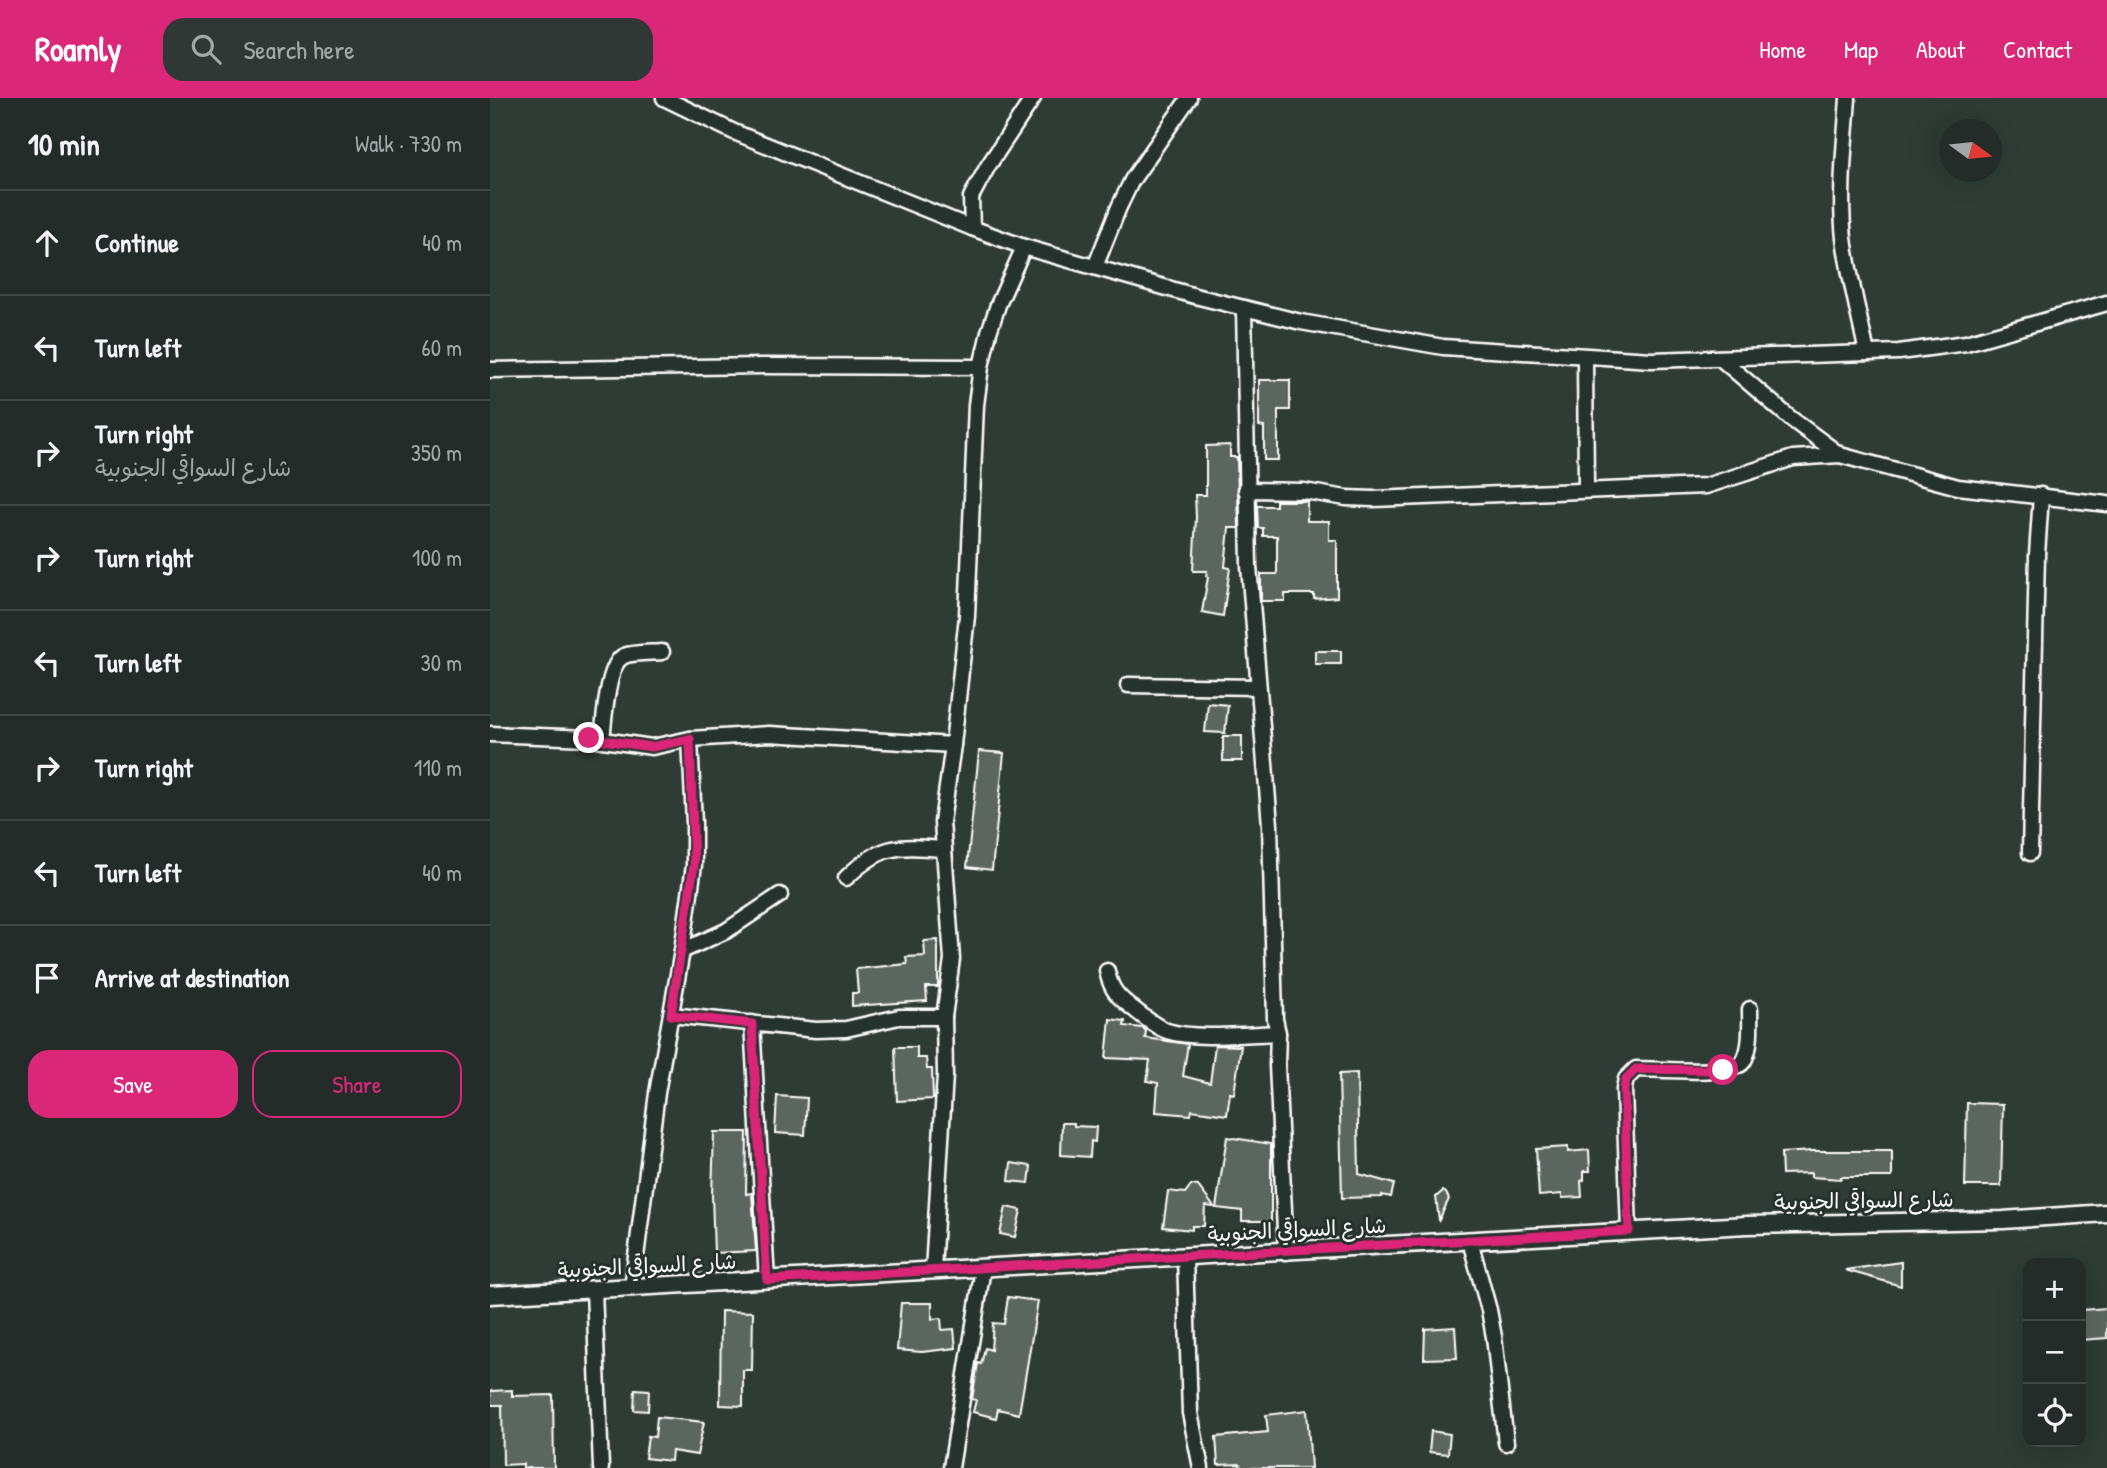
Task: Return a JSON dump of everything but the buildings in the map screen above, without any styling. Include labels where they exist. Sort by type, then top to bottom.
[{"type":"street","points":[[664,98],[734,132],[1024,247],[1301,322],[1443,347],[1652,360],[1867,354],[1966,343],[2107,303]]},
{"type":"street","points":[[972,228],[971,197],[1033,98]]},
{"type":"street","points":[[1094,267],[1132,180],[1189,98]]},
{"type":"street","points":[[1849,98],[1843,170],[1844,235],[1867,354]]},
{"type":"street","points":[[933,1270],[945,1074],[944,1017],[952,959],[942,822],[967,616],[976,405],[981,367],[998,305],[1024,247]]},
{"type":"street","points":[[1244,308],[1249,566],[1270,825],[1275,1019],[1278,1034],[1277,1065],[1286,1252]]},
{"type":"street","points":[[1585,356],[1586,489]]},
{"type":"street","points":[[1720,358],[1790,418],[1840,455]]},
{"type":"street","points":[[490,370],[764,366],[981,367]]},
{"type":"street","points":[[1247,490],[1304,491],[1346,498],[1373,499],[1706,486],[1793,458],[1840,455],[1958,486],[2107,504]]},
{"type":"street","points":[[2030,853],[2037,555],[2041,495]]},
{"type":"street","points":[[602,740],[609,684],[616,662],[624,656],[662,653]]},
{"type":"street","points":[[1128,685],[1258,687]]},
{"type":"street","points":[[490,734],[564,736],[652,747],[690,739],[769,734],[953,745]]},
{"type":"street","points":[[632,1288],[657,1093],[694,865],[690,739]]},
{"type":"street","points":[[846,878],[865,860],[881,851],[909,846],[942,849]]},
{"type":"street","points":[[682,951],[726,931],[780,895]]},
{"type":"street","points":[[1107,971],[1116,996],[1168,1031],[1195,1034],[1278,1034]]},
{"type":"street","points":[[1629,1231],[1624,1089],[1626,1079],[1636,1069],[1723,1070],[1740,1066],[1748,1045],[1750,1009]]},
{"type":"street","points":[[671,1015],[832,1030],[900,1017],[944,1017]]},
{"type":"street","points":[[752,1024],[767,1280]]},
{"type":"street","name":"شارع السواقي الجنوبية","points":[[490,1296],[1747,1224],[2003,1220],[2107,1213]]},
{"type":"street","points":[[1470,1241],[1494,1336],[1506,1443]]},
{"type":"street","points":[[1185,1257],[1190,1413],[1202,1468]]},
{"type":"street","points":[[951,1468],[984,1268]]},
{"type":"street","points":[[594,1290],[601,1468]]},
{"type":"route","points":[[589,738],[652,747],[690,739],[694,865],[671,1015],[752,1024],[767,1280],[1629,1231],[1624,1089],[1626,1079],[1636,1069],[1723,1070]]}]
